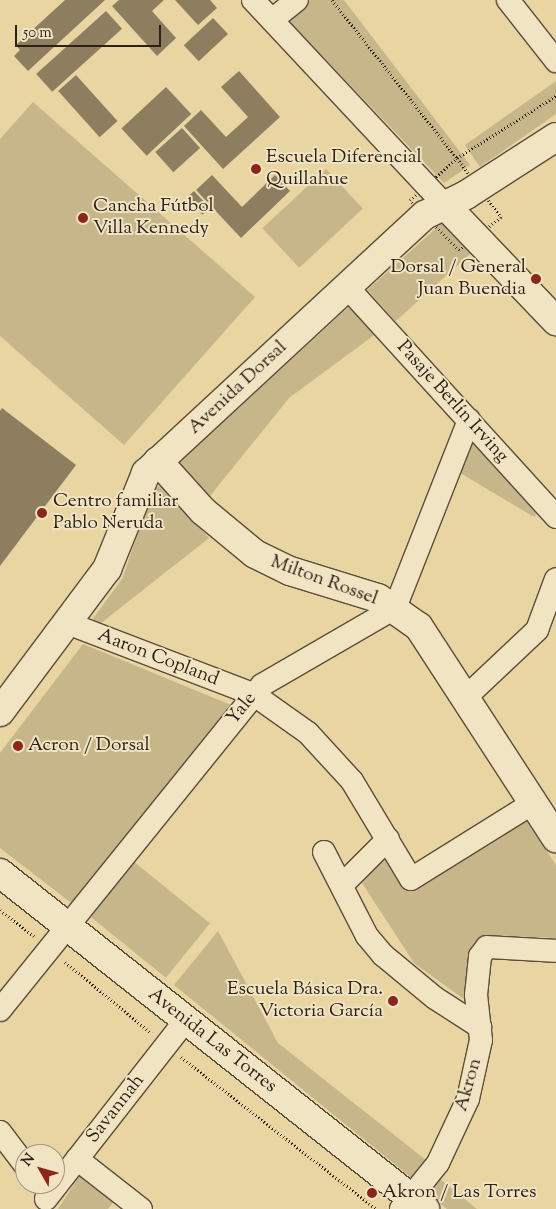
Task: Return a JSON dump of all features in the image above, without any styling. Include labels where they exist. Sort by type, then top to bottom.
[{"type":"street","points":[[253,0],[556,321]]},
{"type":"street","points":[[272,20],[297,0]]},
{"type":"street","points":[[508,0],[556,61]]},
{"type":"street","name":"Avenida Dorsal","points":[[0,712],[107,569],[139,483],[158,461],[425,215],[556,137]]},
{"type":"street","name":"Pasaje Berlín Irving","points":[[347,287],[556,516]]},
{"type":"street","points":[[395,608],[469,420]]},
{"type":"street","name":"Milton Rossel","points":[[158,461],[203,511],[255,554],[395,608],[429,639],[556,838]]},
{"type":"street","points":[[466,697],[537,630],[556,579]]},
{"type":"street","name":"Yale","points":[[0,1010],[66,924],[253,694],[274,677],[395,608]]},
{"type":"street","name":"Aaron Copland","points":[[66,624],[253,694],[325,748],[388,839]]},
{"type":"street","points":[[342,885],[388,839],[411,879],[533,803]]},
{"type":"street","points":[[324,852],[367,936],[383,955],[435,998],[480,1027]]},
{"type":"street","name":"Avenida Las Torres","points":[[0,872],[186,1020],[412,1205]]},
{"type":"street","name":"Akron","points":[[412,1205],[438,1162],[459,1120],[478,1060],[480,1027],[476,995],[480,956],[487,947],[556,951]]},
{"type":"street","name":"Savannah","points":[[44,1197],[186,1020]]},
{"type":"street","points":[[0,1132],[15,1152]]},
{"type":"street","points":[[77,1158],[142,1209]]},
{"type":"path","points":[[332,0],[457,158],[556,96]]},
{"type":"path","points":[[0,910],[166,1046],[376,1209]]},
{"type":"shaded area","points":[[310,0],[344,0],[470,165],[444,183],[286,18]]},
{"type":"shaded area","points":[[556,81],[556,114],[480,167],[465,145]]},
{"type":"shaded area","name":"Cancha Fútbol Villa Kennedy","points":[[33,102],[255,297],[124,445],[0,336],[0,139]]},
{"type":"shaded area","points":[[326,169],[363,208],[299,268],[262,228]]},
{"type":"shaded area","points":[[444,221],[472,252],[396,321],[367,290]]},
{"type":"shaded area","points":[[352,304],[377,333],[289,398],[210,496],[178,464]]},
{"type":"shaded area","points":[[469,438],[541,509],[534,517],[457,471]]},
{"type":"shaded area","points":[[163,484],[209,538],[100,624],[92,620],[122,579],[153,490]]},
{"type":"shaded area","points":[[83,644],[231,705],[74,905],[0,848],[0,753]]},
{"type":"shaded area","points":[[523,816],[556,865],[556,938],[486,935],[473,944],[472,1005],[414,963],[362,883],[385,856],[402,885]]},
{"type":"shaded area","points":[[133,861],[210,923],[166,978],[89,915]]},
{"type":"shaded area","points":[[218,931],[278,1043],[427,1161],[413,1179],[174,985]]},
{"type":"shaded area","points":[[82,1172],[114,1201],[108,1209],[58,1209]]},
{"type":"shaded area","points":[[439,1178],[477,1209],[447,1209],[427,1193]]},
{"type":"building","points":[[65,0],[105,0],[28,71],[14,56],[20,50],[16,45]]},
{"type":"building","points":[[119,0],[164,0],[152,11],[176,38],[157,56],[112,6]]},
{"type":"building","points":[[175,0],[210,0],[217,8],[198,25]]},
{"type":"building","points":[[106,11],[122,29],[52,92],[36,74]]},
{"type":"building","points":[[213,18],[228,34],[199,61],[184,45]]},
{"type":"building","points":[[239,71],[280,117],[223,169],[184,126],[201,110],[226,137],[248,117],[221,87]]},
{"type":"building","points":[[76,75],[117,121],[100,137],[58,91]]},
{"type":"building","points":[[166,87],[191,114],[147,156],[121,129]]},
{"type":"building","points":[[182,128],[200,148],[173,172],[155,152]]},
{"type":"building","points":[[212,175],[242,207],[275,175],[290,191],[241,238],[196,190]]},
{"type":"building","points":[[194,191],[210,208],[202,215],[187,198]]},
{"type":"building","points":[[2,408],[76,465],[0,566],[0,411]]},
{"type":"place","name":"Escuela Diferencial Quillahue","points":[[256,169]]},
{"type":"place","name":"Cancha Fútbol Villa Kennedy","points":[[83,218]]},
{"type":"place","name":"Dorsal / General Juan Buendia","points":[[536,279]]},
{"type":"place","name":"Centro familiar Pablo Neruda","points":[[42,513]]},
{"type":"place","name":"Acron / Dorsal","points":[[18,746]]},
{"type":"place","name":"Escuela Básica Dra. Victoria García","points":[[393,1001]]},
{"type":"place","name":"Akron / Las Torres","points":[[372,1193]]}]
